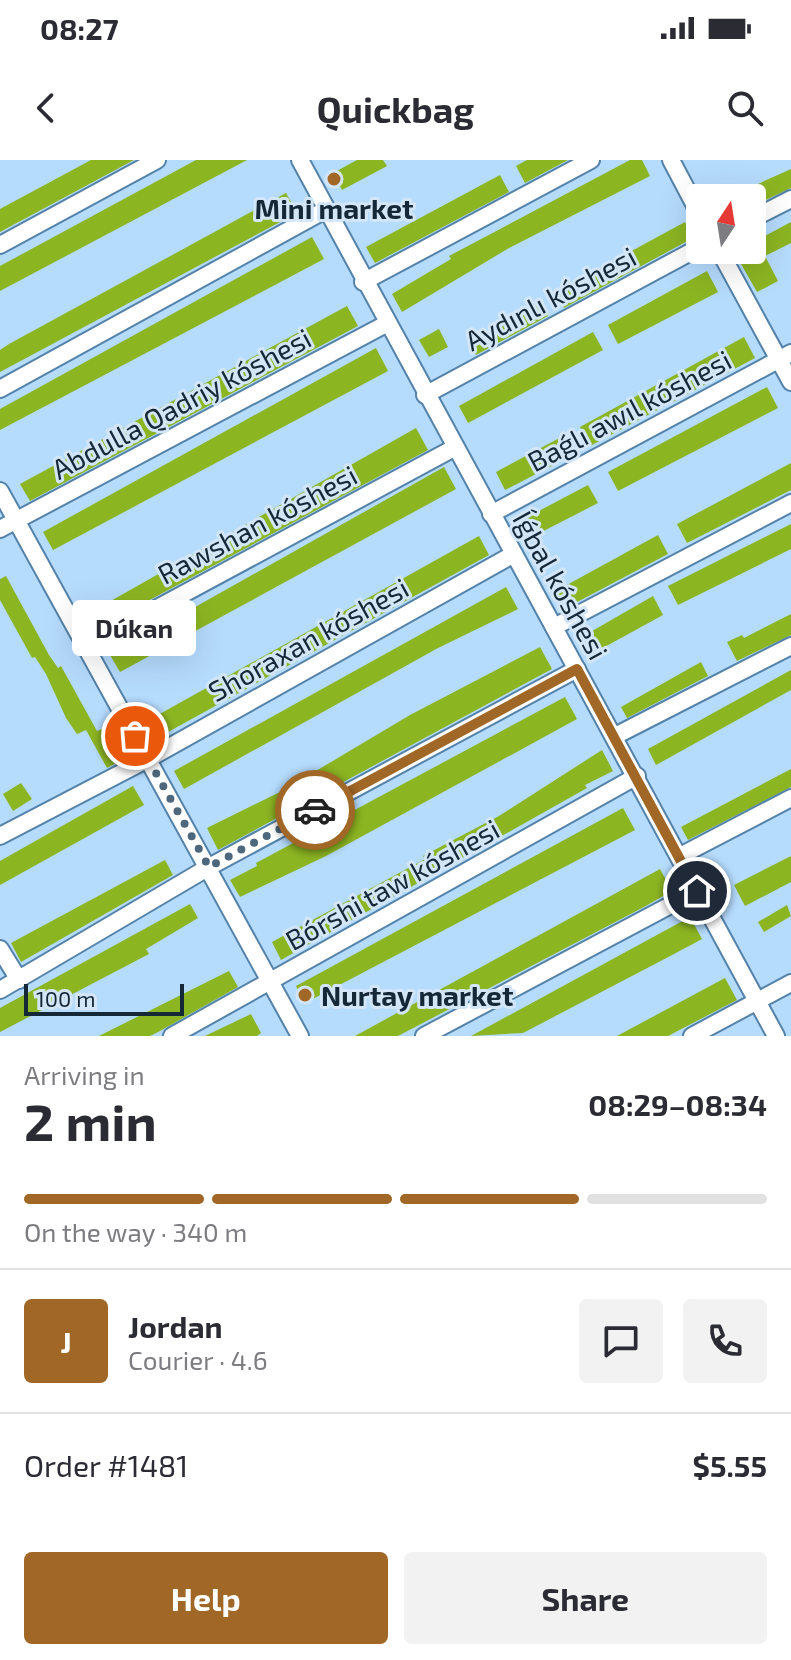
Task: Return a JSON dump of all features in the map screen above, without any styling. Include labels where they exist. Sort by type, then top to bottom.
[{"type":"street","points":[[0,245],[157,160]]},
{"type":"street","points":[[363,282],[591,160]]},
{"type":"street","points":[[671,160],[686,188]]},
{"type":"street","name":"Íǵbal kóshesi","points":[[304,161],[363,282],[637,776],[776,1036]]},
{"type":"street","points":[[766,212],[791,199]]},
{"type":"street","points":[[0,389],[327,209]]},
{"type":"street","name":"Aydınlı kóshesi","points":[[425,395],[686,255]]},
{"type":"street","points":[[728,264],[785,356],[791,382]]},
{"type":"street","name":"Abdulla Qadriy kóshesi","points":[[0,529],[386,324]]},
{"type":"street","name":"Baǵlı awıl kóshesi","points":[[491,514],[785,356]]},
{"type":"street","name":"Rawshan kóshesi","points":[[85,647],[454,448]]},
{"type":"street","points":[[0,491],[300,1036]]},
{"type":"street","points":[[554,627],[791,503]]},
{"type":"street","name":"Shoraxan kóshesi","points":[[0,836],[148,759],[514,554]]},
{"type":"street","points":[[615,736],[791,646]]},
{"type":"street","points":[[0,990],[209,867],[577,669]]},
{"type":"street","name":"Bórshi taw kóshesi","points":[[172,1036],[637,776]]},
{"type":"street","points":[[680,856],[791,798]]},
{"type":"street","points":[[424,1036],[697,891]]},
{"type":"street","points":[[0,949],[19,980]]},
{"type":"street","points":[[692,1036],[791,983]]},
{"type":"building","points":[[91,160],[134,160],[0,232],[0,209]]},
{"type":"building","points":[[196,160],[247,160],[0,291],[0,266]]},
{"type":"building","points":[[357,160],[383,160],[387,166],[342,190],[333,173]]},
{"type":"building","points":[[527,160],[568,160],[525,183],[516,166]]},
{"type":"building","points":[[630,160],[642,160],[650,176],[509,248],[402,312],[392,294],[451,259],[449,256]]},
{"type":"building","points":[[791,169],[791,188],[766,200],[766,184],[758,184]]},
{"type":"building","points":[[500,175],[509,192],[375,263],[366,247]]},
{"type":"building","points":[[286,193],[297,213],[0,372],[0,350],[9,344]]},
{"type":"building","points":[[685,222],[686,242],[564,308],[556,292]]},
{"type":"building","points":[[791,222],[791,243],[766,256],[766,235]]},
{"type":"building","points":[[312,237],[324,259],[0,430],[0,409]]},
{"type":"building","points":[[766,258],[778,281],[757,292],[741,264],[766,264]]},
{"type":"building","points":[[707,271],[718,292],[618,344],[608,325]]},
{"type":"building","points":[[541,303],[548,316],[476,355],[469,343]]},
{"type":"building","points":[[347,306],[358,326],[30,501],[20,484]]},
{"type":"building","points":[[439,329],[448,347],[429,357],[419,340]]},
{"type":"building","points":[[593,332],[603,350],[468,423],[459,406]]},
{"type":"building","points":[[744,337],[755,358],[590,446],[580,427]]},
{"type":"building","points":[[376,348],[388,371],[53,550],[43,532]]},
{"type":"building","points":[[767,387],[778,408],[618,491],[608,472]]},
{"type":"building","points":[[416,428],[428,450],[94,630],[86,615]]},
{"type":"building","points":[[565,435],[575,454],[505,490],[496,472]]},
{"type":"building","points":[[791,463],[791,490],[687,543],[677,524]]},
{"type":"building","points":[[444,467],[456,489],[120,672],[110,655]]},
{"type":"building","points":[[588,485],[598,503],[528,539],[518,522]]},
{"type":"building","points":[[791,524],[791,549],[678,605],[668,586]]},
{"type":"building","points":[[658,535],[668,554],[564,609],[554,592]]},
{"type":"building","points":[[479,536],[489,555],[159,737],[149,720]]},
{"type":"building","points":[[6,576],[49,655],[58,668],[61,666],[97,731],[102,729],[120,761],[107,768],[86,730],[77,734],[66,718],[46,674],[35,657],[32,658],[0,600],[0,579]]},
{"type":"building","points":[[506,587],[518,609],[438,648],[184,789],[174,771]]},
{"type":"building","points":[[653,596],[663,615],[590,655],[580,638]]},
{"type":"building","points":[[791,614],[791,635],[737,661],[727,642],[742,635],[744,638]]},
{"type":"building","points":[[540,647],[552,669],[218,850],[207,828],[284,790],[410,715]]},
{"type":"building","points":[[701,662],[708,676],[627,718],[621,707]]},
{"type":"building","points":[[791,670],[791,690],[656,765],[648,749]]},
{"type":"building","points":[[565,697],[577,719],[326,856],[240,897],[230,880],[257,866],[256,863]]},
{"type":"building","points":[[602,750],[613,771],[281,960],[272,942],[499,816]]},
{"type":"building","points":[[791,769],[791,787],[688,840],[681,827]]},
{"type":"building","points":[[21,783],[32,799],[13,811],[3,794]]},
{"type":"building","points":[[133,786],[144,805],[0,885],[0,861]]},
{"type":"building","points":[[623,808],[635,830],[305,1003],[296,986]]},
{"type":"building","points":[[791,856],[791,882],[745,906],[734,885]]},
{"type":"building","points":[[165,860],[173,875],[21,962],[11,943]]},
{"type":"building","points":[[660,869],[672,891],[644,907],[398,1036],[355,1036]]},
{"type":"building","points":[[190,904],[198,918],[146,949],[149,954],[0,1032],[0,1008]]},
{"type":"building","points":[[787,905],[791,916],[764,932],[758,922]]},
{"type":"building","points":[[690,917],[702,939],[523,1033],[471,1036]]},
{"type":"building","points":[[229,971],[238,987],[150,1036],[99,1036]]},
{"type":"building","points":[[725,978],[737,1000],[668,1036],[617,1036]]},
{"type":"building","points":[[251,1014],[261,1033],[257,1036],[205,1036]]},
{"type":"way so far","points":[[135,736],[209,867],[315,810]]},
{"type":"place","name":"Mini market","points":[[334,179]]},
{"type":"place","name":"Dúkan","points":[[135,736]]},
{"type":"place","name":"Nurtay market","points":[[305,995]]},
{"type":"route","points":[[315,810],[577,669],[697,891]]}]
